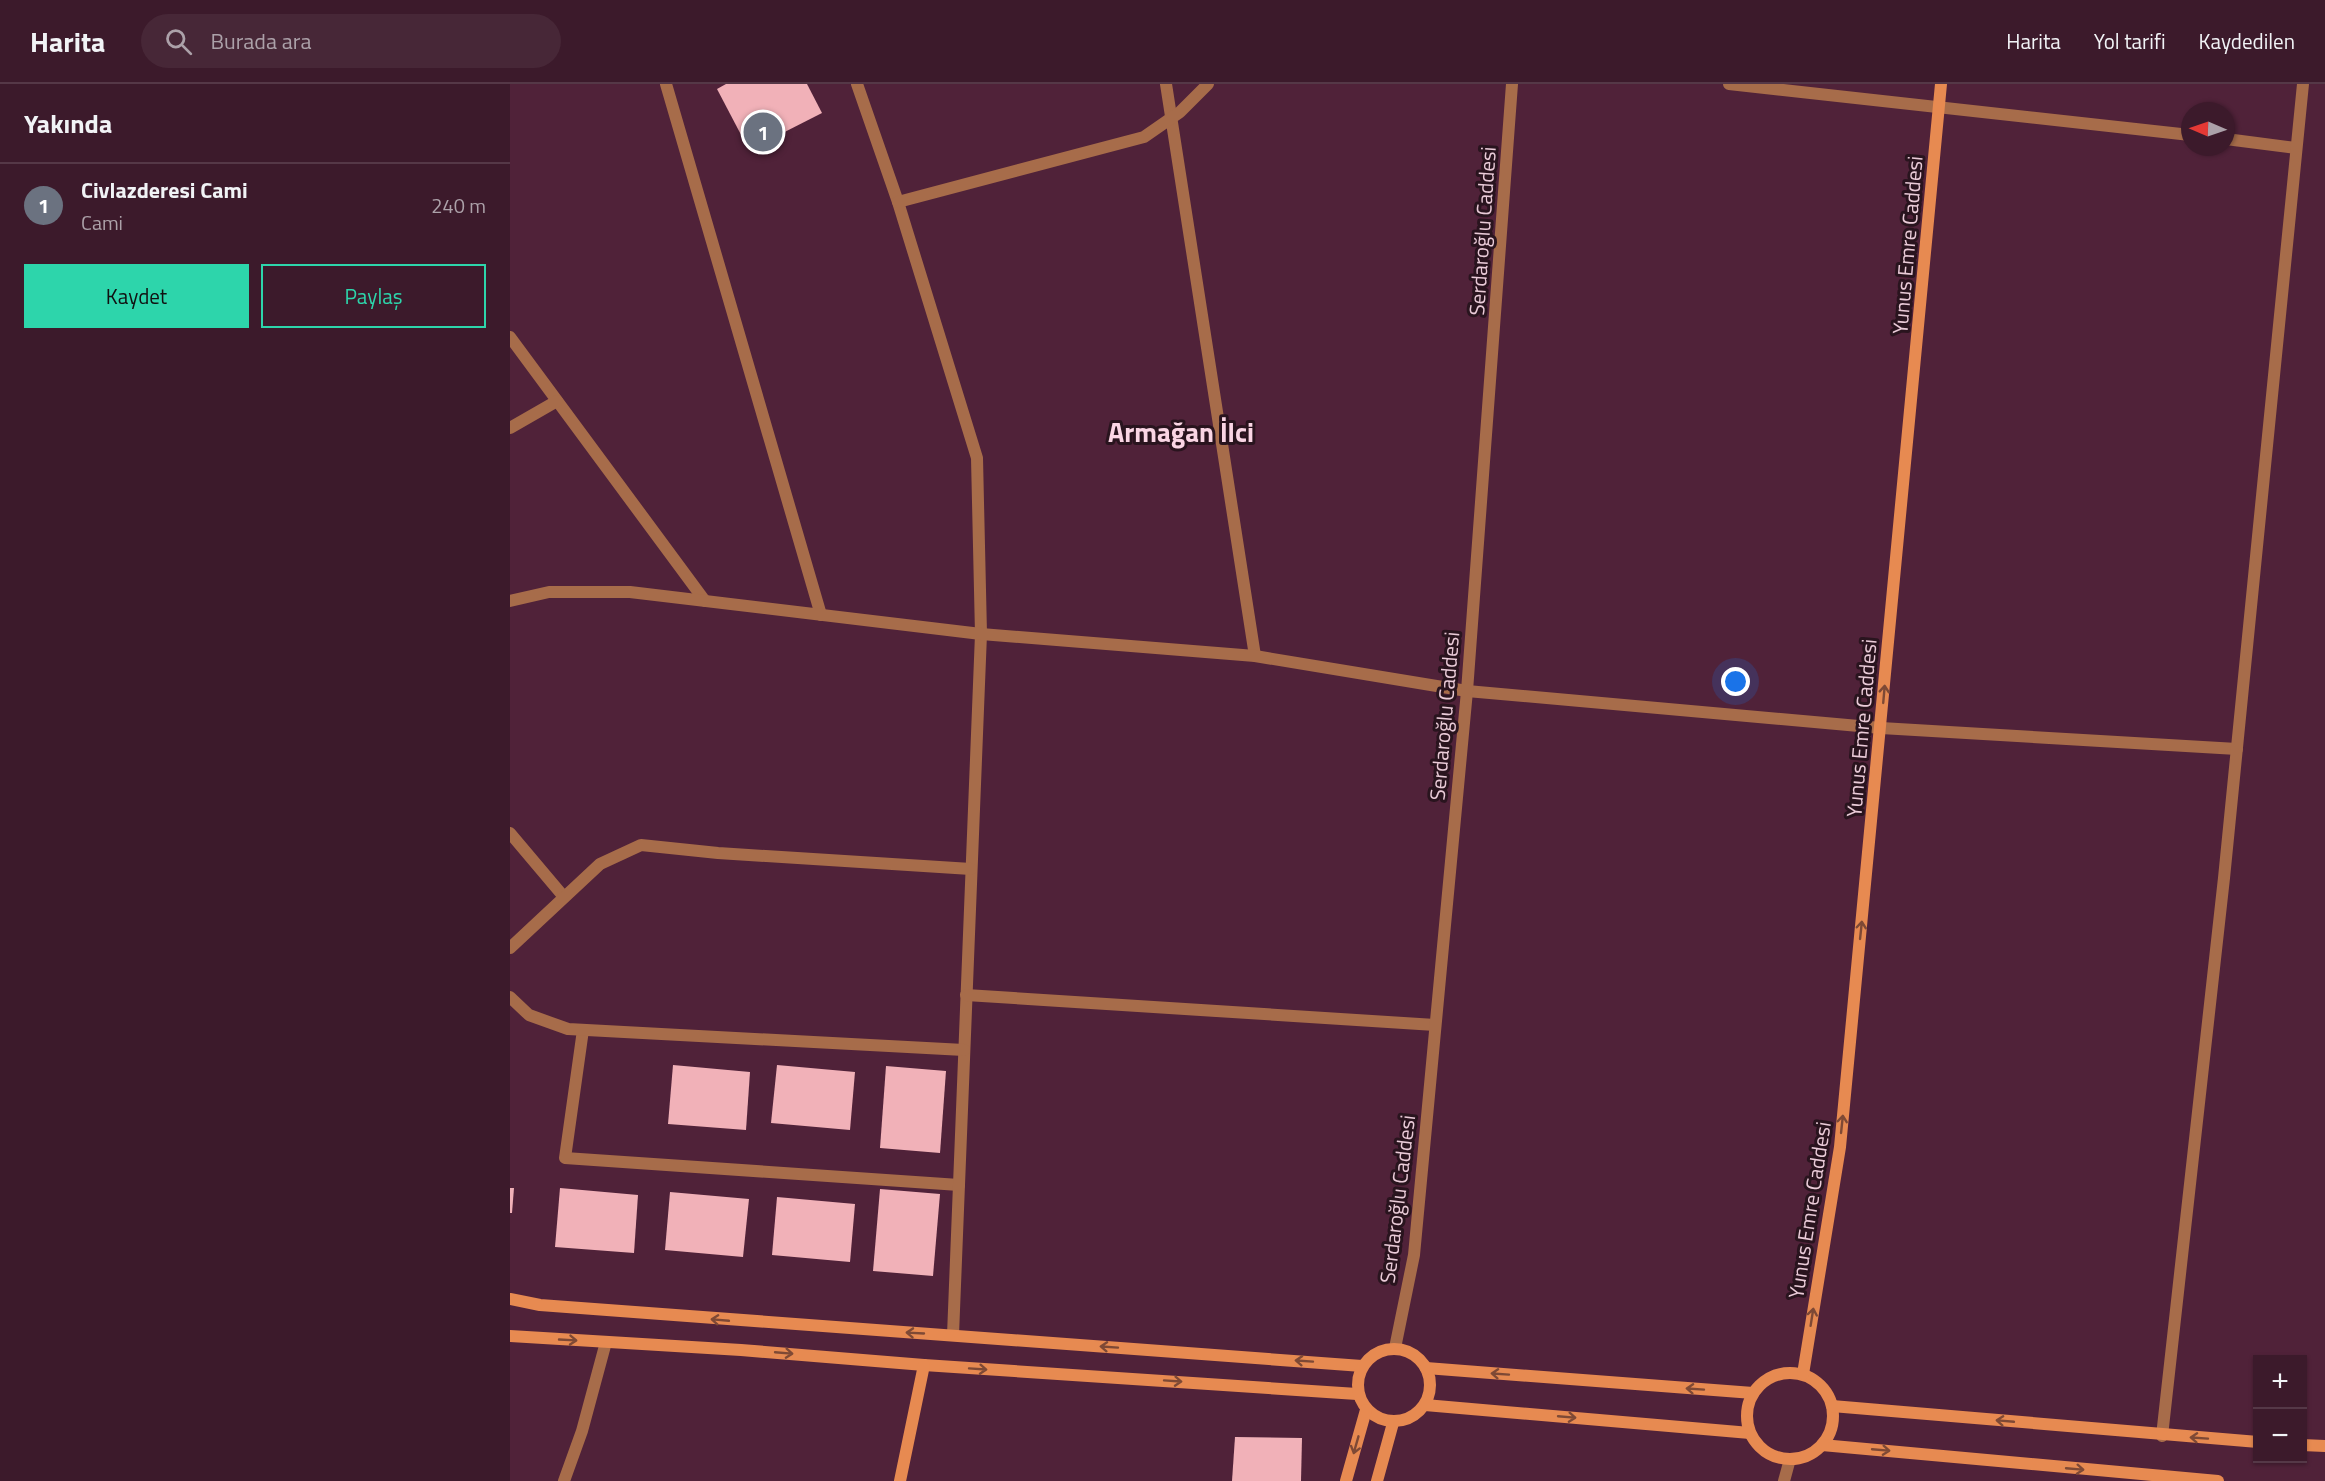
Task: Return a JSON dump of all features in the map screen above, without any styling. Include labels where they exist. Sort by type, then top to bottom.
[{"type":"main road","name":"Yunus Emre Caddesi","points":[[1803,1374],[1839,1147],[1881,729],[1941,84]]},
{"type":"main road","points":[[510,1299],[540,1305],[772,1324],[952,1335],[1362,1366]]},
{"type":"main road","points":[[510,1336],[1358,1394]]},
{"type":"main road","points":[[1395,1348],[1413,1354],[1426,1368],[1431,1387],[1425,1405],[1411,1418],[1393,1423],[1374,1417],[1366,1410],[1358,1394],[1357,1382],[1362,1366],[1377,1353],[1395,1348]]},
{"type":"main road","points":[[900,1481],[924,1365]]},
{"type":"main road","points":[[1426,1368],[1753,1393]]},
{"type":"main road","points":[[1789,1372],[1803,1374],[1816,1381],[1826,1392],[1832,1406],[1833,1420],[1822,1445],[1802,1458],[1790,1459],[1766,1452],[1750,1433],[1747,1420],[1748,1406],[1753,1393],[1774,1375],[1789,1372]]},
{"type":"main road","points":[[1425,1405],[1750,1433]]},
{"type":"main road","points":[[1832,1406],[2162,1436],[2253,1442]]},
{"type":"main road","points":[[1346,1481],[1366,1410]]},
{"type":"main road","points":[[1377,1481],[1393,1423]]},
{"type":"main road","points":[[1822,1445],[2218,1481]]},
{"type":"main road","points":[[2307,1445],[2325,1446]]},
{"type":"street","points":[[666,84],[821,615]]},
{"type":"street","points":[[857,84],[898,202],[977,458],[981,634],[952,1335]]},
{"type":"street","points":[[1166,84],[1255,656]]},
{"type":"street","points":[[898,202],[1144,137],[1170,119],[1208,84]]},
{"type":"street","name":"Serdaroğlu Caddesi","points":[[1395,1348],[1414,1255],[1467,691],[1512,84]]},
{"type":"street","points":[[1729,84],[2181,134]]},
{"type":"street","points":[[2162,1436],[2237,749],[2303,84]]},
{"type":"street","points":[[2235,141],[2296,148]]},
{"type":"street","points":[[510,337],[705,601]]},
{"type":"street","points":[[510,428],[557,401]]},
{"type":"street","points":[[510,601],[549,592],[630,592],[981,634],[1255,656],[1467,691],[1881,729],[2237,749]]},
{"type":"street","points":[[510,833],[564,897]]},
{"type":"street","points":[[510,948],[600,864],[640,845],[718,853],[971,869]]},
{"type":"street","points":[[966,995],[1435,1026]]},
{"type":"street","points":[[510,997],[529,1015],[541,1021],[583,1030],[964,1050]]},
{"type":"street","points":[[583,1030],[565,1158],[959,1185]]},
{"type":"street","points":[[564,1481],[582,1431],[606,1342]]},
{"type":"street","points":[[1784,1481],[1790,1459]]},
{"type":"building","points":[[726,84],[807,84],[822,113],[749,150],[717,89]]},
{"type":"building","points":[[673,1065],[750,1072],[746,1130],[668,1124]]},
{"type":"building","points":[[777,1065],[855,1072],[850,1130],[771,1123]]},
{"type":"building","points":[[886,1066],[946,1071],[940,1153],[880,1148]]},
{"type":"building","points":[[510,1188],[514,1188],[512,1213],[510,1213]]},
{"type":"building","points":[[560,1188],[638,1195],[634,1253],[555,1247]]},
{"type":"building","points":[[880,1189],[940,1194],[933,1276],[873,1271]]},
{"type":"building","points":[[670,1192],[749,1199],[743,1257],[665,1250]]},
{"type":"building","points":[[777,1197],[855,1204],[850,1262],[772,1255]]},
{"type":"building","points":[[1235,1437],[1302,1438],[1301,1481],[1232,1481]]},
{"type":"place","name":"Civlazderesi Cami","points":[[763,132]]},
{"type":"district","name":"Armağan İlci","points":[[1181,431]]}]
